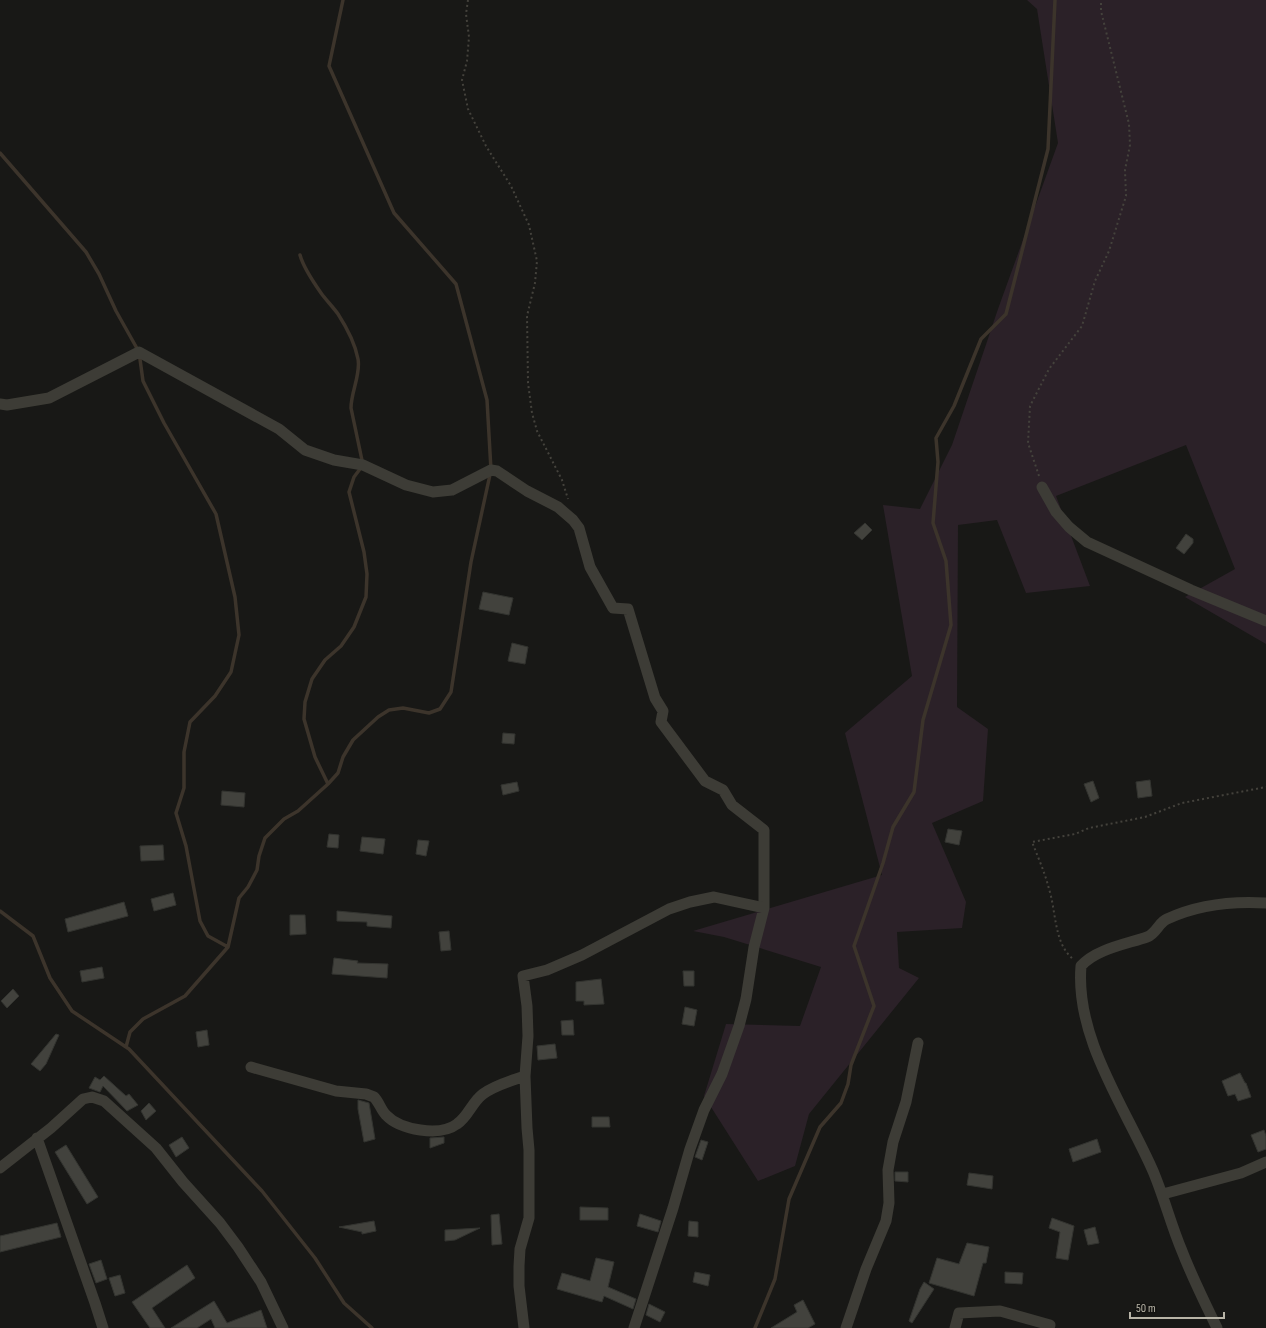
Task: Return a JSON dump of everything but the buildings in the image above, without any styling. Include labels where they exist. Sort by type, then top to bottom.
[{"type":"street","points":[[0,404],[7,405],[49,398],[138,352],[279,429],[305,450],[334,460],[363,465],[406,484],[432,492],[452,490],[491,470],[497,471],[527,491],[558,507],[573,520],[579,528],[590,567],[613,608],[628,609],[655,698],[663,711],[661,722],[704,781],[723,790],[732,805],[764,830],[764,908],[754,947],[746,999],[739,1026],[722,1074],[704,1110],[690,1149],[673,1208],[634,1328]]},
{"type":"street","points":[[1042,487],[1056,512],[1069,527],[1087,542],[1191,590],[1266,621]]},
{"type":"street","points":[[524,1328],[519,1286],[519,1266],[520,1249],[529,1218],[529,1150],[526,1128],[525,1076],[528,1028],[523,976],[547,970],[582,955],[669,909],[690,902],[714,897],[764,908]]},
{"type":"street","points":[[1217,1328],[1182,1250],[1163,1194],[1137,1136],[1101,1064],[1091,1038],[1084,1010],[1080,981],[1081,966],[1091,957],[1150,936],[1165,919],[1195,909],[1246,902],[1266,903]]},
{"type":"street","points":[[846,1328],[866,1269],[886,1221],[889,1203],[888,1170],[893,1142],[906,1102],[918,1043]]},
{"type":"street","points":[[252,1066],[336,1091],[366,1094],[374,1097],[385,1114],[393,1120],[414,1129],[426,1131],[450,1128],[458,1124],[482,1094],[497,1086],[525,1076]]},
{"type":"street","points":[[0,1168],[51,1128],[83,1099],[92,1097],[104,1102],[156,1148],[183,1182],[220,1223],[262,1282],[283,1328]]},
{"type":"street","points":[[37,1138],[103,1328]]},
{"type":"street","points":[[1163,1194],[1240,1173],[1266,1162]]},
{"type":"street","points":[[955,1328],[959,1313],[1000,1311],[1050,1325],[1049,1328]]},
{"type":"path","points":[[468,0],[466,14],[469,37],[467,61],[462,80],[468,109],[486,146],[511,186],[529,225],[537,260],[535,283],[527,316],[528,383],[532,413],[537,431],[562,480],[568,500]]},
{"type":"path","points":[[1042,487],[1028,443],[1030,406],[1049,369],[1082,326],[1095,281],[1108,251],[1126,196],[1125,170],[1130,146],[1129,124],[1102,11],[1102,0]]},
{"type":"path","points":[[1081,966],[1068,955],[1059,937],[1050,889],[1032,842],[1075,834],[1088,828],[1145,817],[1182,803],[1266,787]]},
{"type":"shaded area","points":[[1027,0],[1266,0],[1266,644],[1185,597],[1235,569],[1186,445],[1056,496],[1090,586],[1026,593],[997,520],[958,525],[957,707],[988,729],[983,801],[932,823],[966,902],[962,928],[897,932],[899,968],[919,978],[809,1114],[795,1166],[758,1181],[704,1096],[726,1024],[800,1026],[821,967],[724,937],[693,931],[882,875],[845,733],[912,676],[883,505],[920,509],[952,445],[998,309],[1058,143],[1037,9]]},
{"type":"waterway","points":[[126,1047],[130,1032],[143,1019],[185,996],[228,947],[239,898],[248,887],[257,870],[259,856],[265,838],[284,819],[298,811],[338,773],[343,757],[353,740],[378,717],[389,710],[403,708],[429,713],[440,709],[451,692],[471,562],[491,470],[487,400],[456,284],[394,213],[329,66],[343,0]]},
{"type":"waterway","points":[[755,1328],[775,1279],[789,1199],[820,1127],[841,1103],[848,1084],[851,1065],[874,1006],[854,946],[883,863],[893,827],[914,792],[923,720],[951,625],[946,561],[933,523],[938,462],[936,438],[954,406],[981,339],[1006,314],[1048,149],[1055,0]]},
{"type":"waterway","points":[[0,153],[86,252],[139,352],[143,381],[164,423],[216,514],[235,597],[239,635],[231,672],[215,696],[190,722],[184,752],[184,788],[176,813],[186,846],[200,921],[208,936],[228,947]]},
{"type":"waterway","points":[[300,255],[312,279],[323,296],[338,314],[353,341],[359,365],[351,408],[363,465],[354,477],[349,492],[364,552],[367,574],[366,597],[354,627],[341,646],[325,660],[312,679],[305,702],[304,719],[315,757],[328,784]]},
{"type":"waterway","points":[[0,911],[33,936],[50,978],[72,1011],[129,1049],[262,1191],[315,1258],[344,1303],[372,1328]]}]
